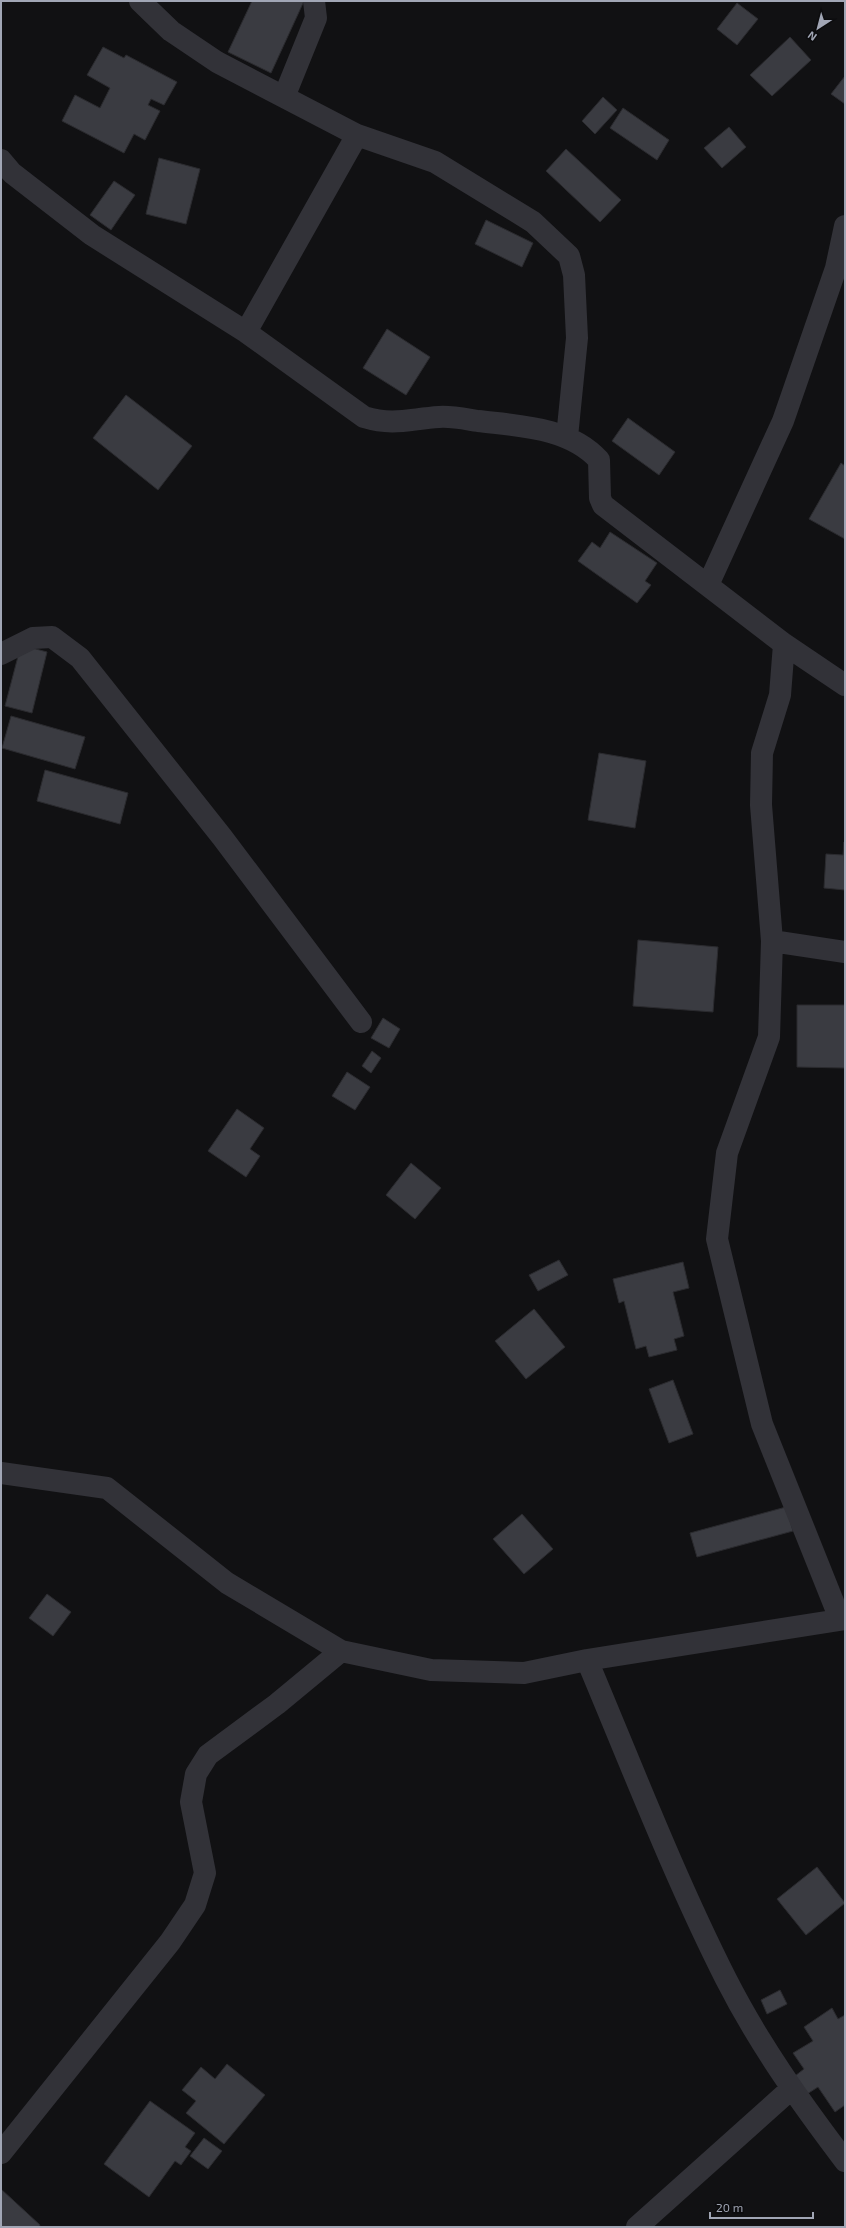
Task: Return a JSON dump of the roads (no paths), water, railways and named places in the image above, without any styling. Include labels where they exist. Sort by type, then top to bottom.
[{"type":"street","points":[[140,1],[171,31],[217,62],[357,135],[435,162],[533,222],[569,256],[574,275],[577,338],[567,438]]},
{"type":"street","points":[[284,97],[316,18],[314,1]]},
{"type":"street","points":[[246,332],[357,135]]},
{"type":"street","points":[[1,160],[12,173],[92,235],[246,332],[364,417],[392,423],[440,416],[535,427],[567,438],[600,460],[600,498],[603,505],[784,644],[844,681]]},
{"type":"street","points":[[708,585],[783,421],[836,268],[845,226]]},
{"type":"street","points":[[1,654],[33,638],[52,637],[80,658],[222,837],[361,1022]]},
{"type":"street","points":[[1,1473],[107,1488],[227,1583],[341,1651],[431,1670],[524,1673],[587,1660],[843,1619],[762,1424],[717,1239],[727,1153],[769,1037],[772,941],[761,805],[762,753],[780,695],[784,644]]},
{"type":"street","points":[[772,941],[845,952]]},
{"type":"street","points":[[1,2153],[170,1942],[195,1905],[205,1874],[190,1802],[196,1774],[208,1755],[277,1704],[341,1651]]},
{"type":"street","points":[[587,1660],[667,1850],[726,1979],[791,2089],[845,2161]]},
{"type":"street","points":[[637,2227],[791,2089]]}]
